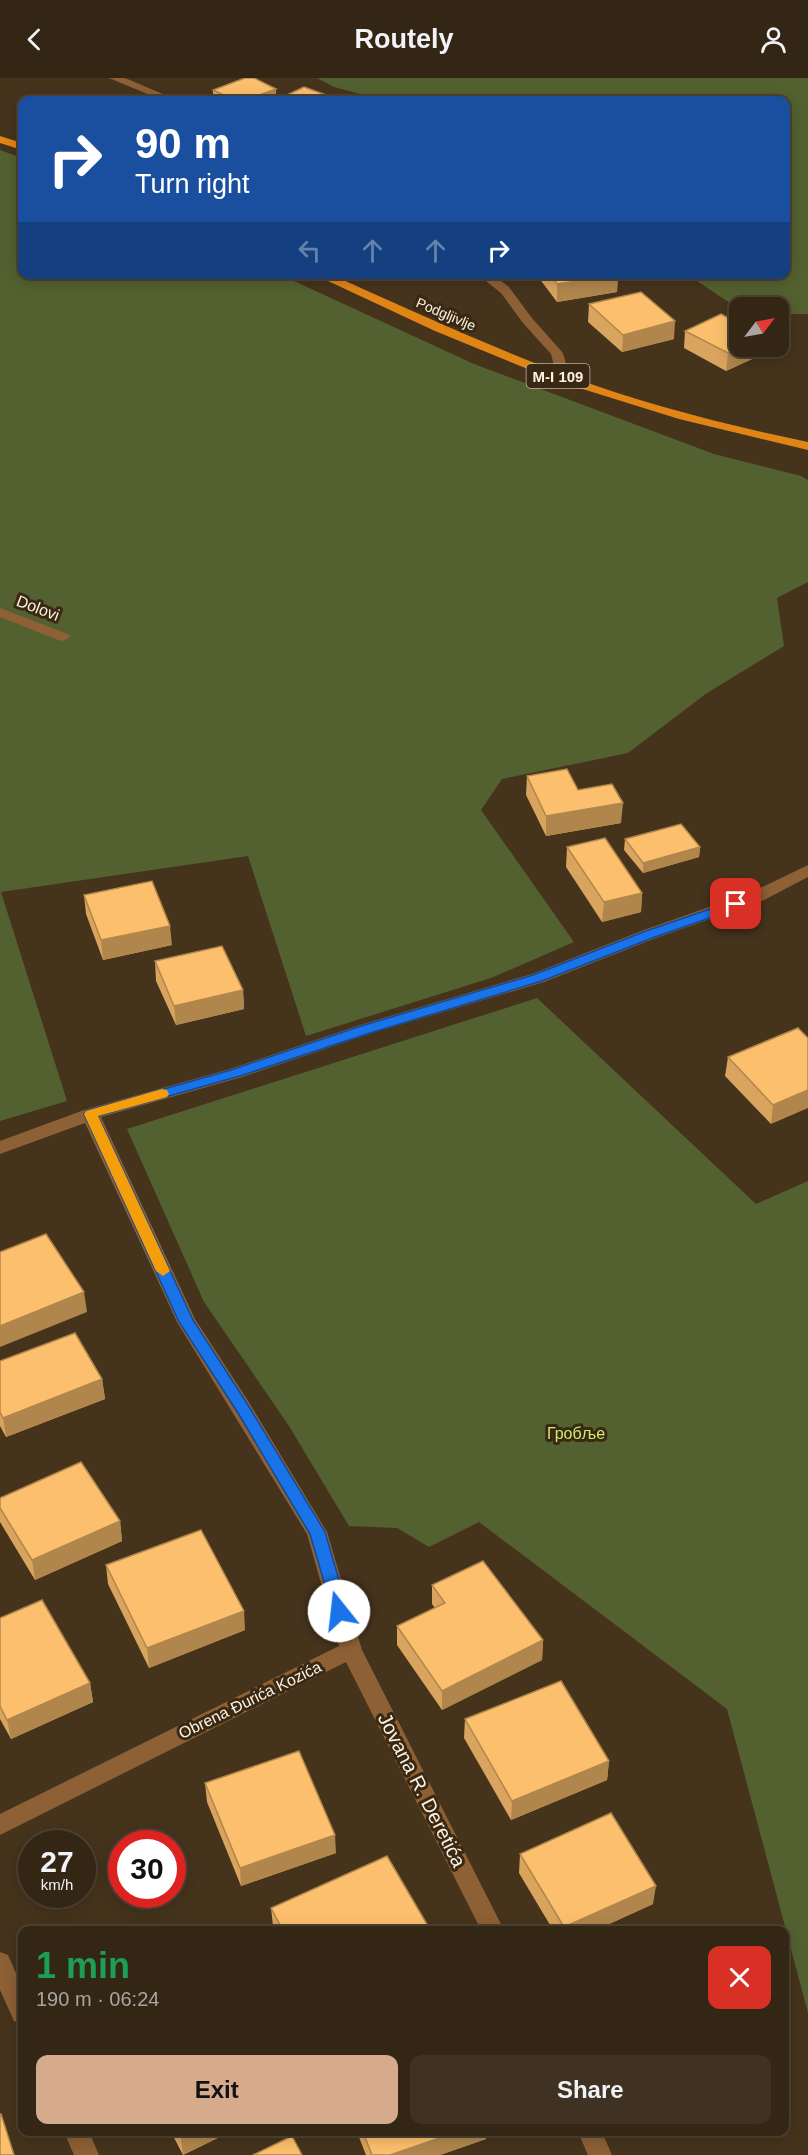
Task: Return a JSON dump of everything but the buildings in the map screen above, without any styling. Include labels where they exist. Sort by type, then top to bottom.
[{"type":"main road","points":[[0,139],[18,146]]},
{"type":"main road","name":"Podgljivlje","points":[[330,279],[429,323],[563,378],[716,426],[808,446]]},
{"type":"street","points":[[115,78],[161,96]]},
{"type":"street","points":[[490,279],[504,290],[526,320],[557,353],[563,378]]},
{"type":"street","name":"Dolovi","points":[[0,612],[63,637]]},
{"type":"street","points":[[0,1148],[90,1114],[236,1073],[366,1029],[537,978],[650,934],[758,896],[808,870]]},
{"type":"street","points":[[90,1114],[186,1322],[243,1409],[317,1532],[351,1650]]},
{"type":"street","name":"Obrena Đurića Kozića","points":[[0,1825],[351,1650]]},
{"type":"street","name":"Jovana R. Deretića","points":[[351,1650],[491,1926]]},
{"type":"street","points":[[0,1963],[18,2004]]},
{"type":"street","points":[[78,2136],[87,2155]]},
{"type":"street","points":[[592,2136],[600,2155]]},
{"type":"green space","points":[[317,78],[808,78],[808,314],[789,314],[789,297],[729,297],[729,302],[694,279],[790,279],[790,96],[367,96],[334,87]]},
{"type":"green space","points":[[0,150],[18,157],[18,279],[290,279],[474,364],[714,454],[801,476],[808,480],[808,582],[777,598],[784,646],[707,693],[628,753],[502,779],[481,810],[574,942],[491,978],[306,1036],[248,856],[1,892],[67,1101],[0,1121]]},
{"type":"green space","name":"Гробље","points":[[537,998],[756,1204],[808,1181],[808,2013],[789,1942],[789,1926],[785,1926],[727,1709],[479,1522],[429,1547],[397,1528],[349,1526],[289,1426],[204,1302],[127,1129]]},
{"type":"slow traffic","points":[[162,1094],[90,1114],[163,1271]]},
{"type":"route","points":[[339,1611],[317,1532],[243,1409],[186,1322],[90,1114],[236,1073],[366,1029],[537,978],[650,934],[736,904]]}]
